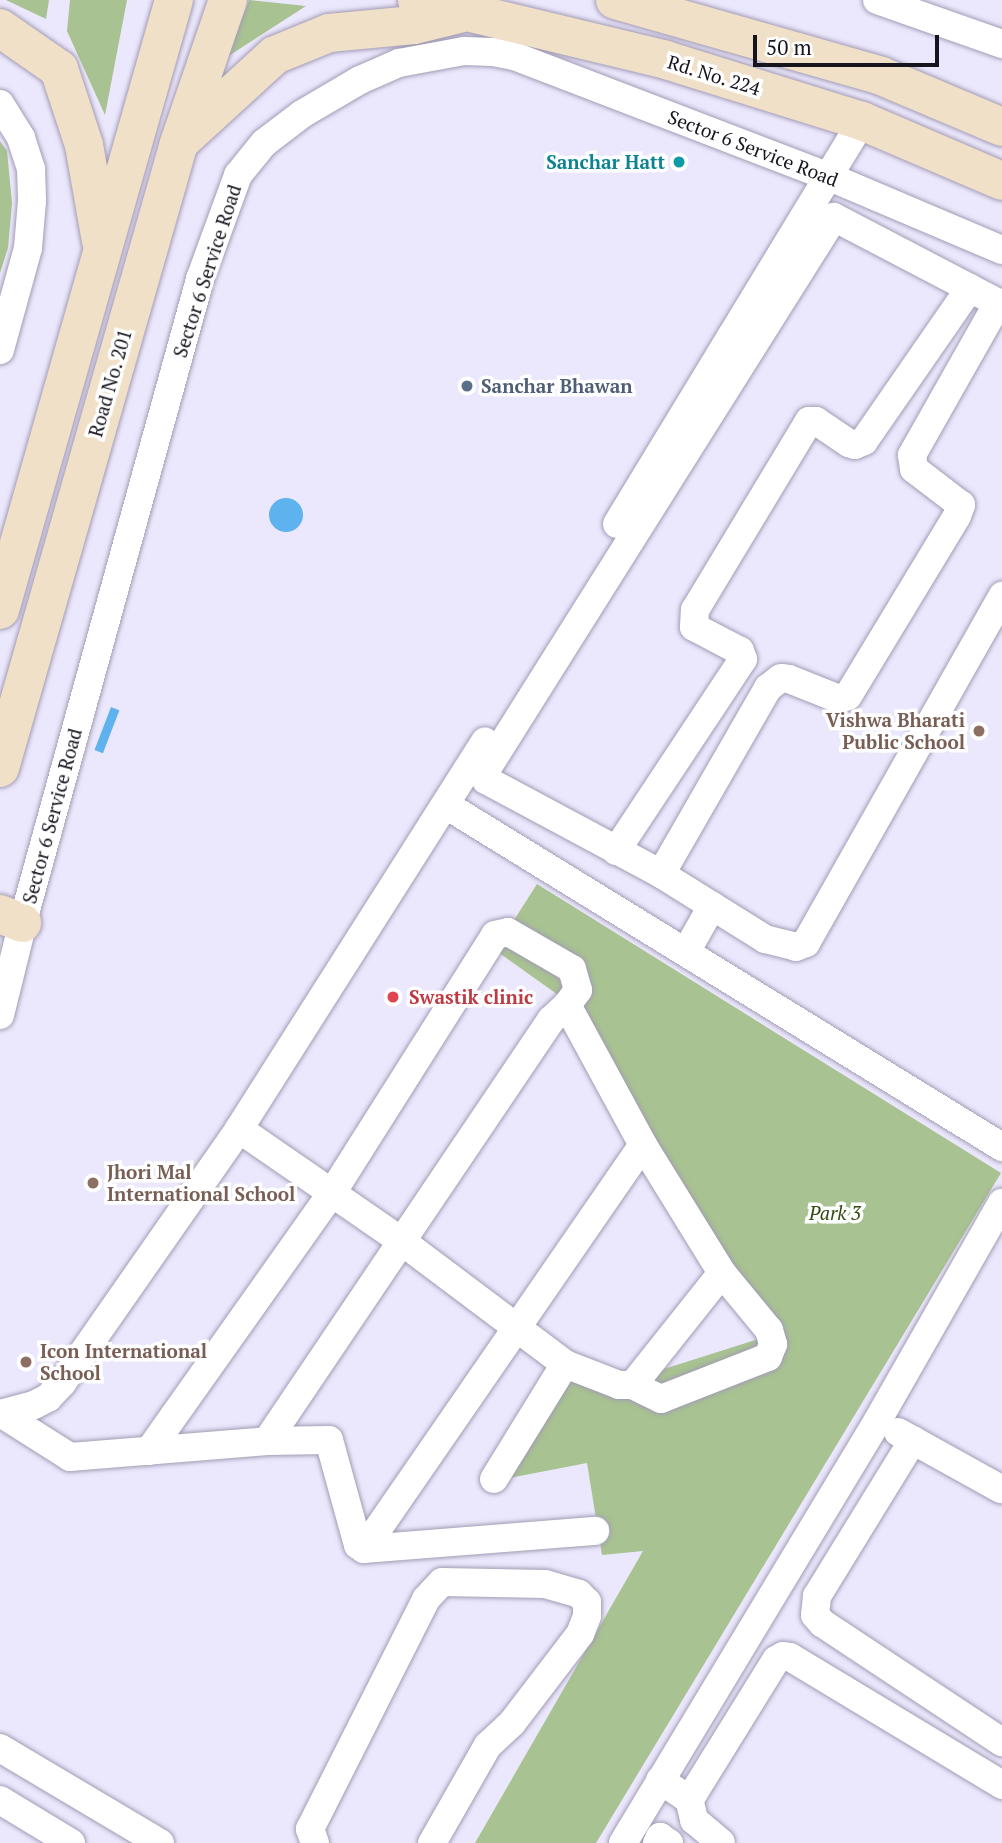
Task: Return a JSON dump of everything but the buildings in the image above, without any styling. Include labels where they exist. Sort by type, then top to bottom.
[{"type":"main road","points":[[0,610],[174,0]]},
{"type":"main road","name":"Road No. 201","points":[[0,768],[179,142],[228,0]]},
{"type":"main road","name":"Rd. No. 224","points":[[417,0],[667,60],[862,121],[1002,181]]},
{"type":"main road","points":[[615,0],[881,76],[1002,127]]},
{"type":"main road","points":[[179,142],[275,55],[329,33],[414,25],[468,12]]},
{"type":"main road","points":[[0,28],[59,69],[83,145],[103,250]]},
{"type":"street","points":[[877,0],[1002,44]]},
{"type":"street","name":"Sector 6 Service Road","points":[[0,1015],[11,919],[200,279],[238,175],[264,143],[302,114],[348,87],[399,63],[464,51],[493,52],[514,56],[830,177],[1002,250]]},
{"type":"street","points":[[0,104],[21,138],[31,169],[33,201],[28,248],[0,350]]},
{"type":"street","points":[[1,1414],[48,1398],[62,1383],[239,1129],[446,805],[862,121]]},
{"type":"street","points":[[905,252],[922,216]]},
{"type":"street","points":[[661,874],[768,688],[781,678],[839,699],[848,696],[957,516],[961,505],[914,469],[912,455],[1000,304],[841,218],[831,220],[486,770],[486,780],[661,874],[765,939],[796,947],[806,943],[1002,596]]},
{"type":"street","points":[[616,851],[743,659],[740,652],[694,627],[695,610],[809,421],[816,421],[849,443],[855,445],[864,440],[970,288]]},
{"type":"street","points":[[446,805],[1002,1147]]},
{"type":"street","points":[[539,863],[562,822]]},
{"type":"street","points":[[685,953],[712,906]]},
{"type":"street","points":[[149,1451],[332,1193],[495,935],[508,932],[572,969],[578,990],[551,1020],[400,1240],[267,1441]]},
{"type":"street","points":[[239,1129],[400,1240],[565,1364],[619,1385],[632,1385],[661,1399],[768,1357],[773,1343],[769,1330],[722,1273],[643,1145],[567,1005]]},
{"type":"street","points":[[364,1549],[643,1145]]},
{"type":"street","points":[[623,1843],[878,1420],[1002,1204]]},
{"type":"street","points":[[632,1385],[722,1273]]},
{"type":"street","points":[[494,1479],[565,1364]]},
{"type":"street","points":[[1,1414],[70,1457],[267,1441],[330,1441],[358,1545],[364,1549],[595,1531]]},
{"type":"street","points":[[878,1420],[1001,1489]]},
{"type":"street","points":[[913,1440],[817,1595],[815,1615],[822,1623],[1002,1742]]},
{"type":"street","points":[[315,1843],[310,1829],[426,1599],[442,1583],[545,1584],[579,1594],[587,1602],[587,1616],[580,1634],[512,1723],[488,1745],[432,1843]]},
{"type":"street","points":[[721,1843],[694,1820],[689,1798],[776,1660],[783,1656],[790,1657],[1002,1785]]},
{"type":"street","points":[[0,1748],[160,1843]]},
{"type":"street","points":[[660,1780],[689,1798]]},
{"type":"street","points":[[0,1800],[71,1843]]},
{"type":"street","points":[[657,1843],[660,1837],[669,1843]]},
{"type":"green space","points":[[6,0],[49,0],[46,19]]},
{"type":"green space","points":[[70,0],[127,0],[105,115],[67,31]]},
{"type":"green space","points":[[249,0],[306,6],[227,57]]},
{"type":"green space","points":[[0,141],[7,151],[12,203],[8,248],[0,273]]},
{"type":"green space","name":"Park 3","points":[[537,884],[1001,1173],[596,1843],[475,1843],[643,1551],[602,1555],[587,1463],[489,1482],[567,1374],[645,1375],[768,1336],[561,997],[495,950]]},
{"type":"water","points":[[286,498],[298,503],[303,515],[298,527],[286,532],[274,527],[269,515],[274,503]]},
{"type":"water","points":[[111,707],[119,710],[103,753],[95,750]]},
{"type":"place","name":"Sanchar Hatt","points":[[679,162]]},
{"type":"place","name":"Sanchar Bhawan","points":[[467,386]]},
{"type":"place","name":"Vishwa Bharati Public School","points":[[979,731]]},
{"type":"place","name":"Swastik clinic","points":[[393,997]]},
{"type":"place","name":"Jhori Mal International School","points":[[93,1183]]},
{"type":"place","name":"Icon International School","points":[[26,1362]]}]
